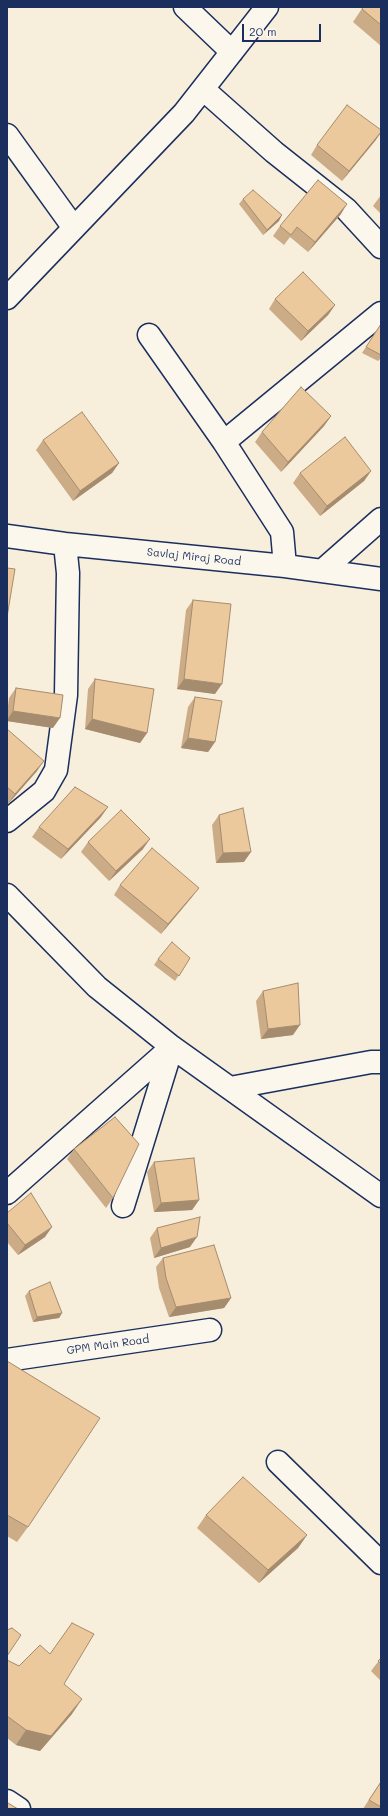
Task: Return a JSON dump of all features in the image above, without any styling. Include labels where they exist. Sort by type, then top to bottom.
[{"type":"street","points":[[185,7],[232,52]]},
{"type":"street","points":[[7,298],[184,113],[267,7]]},
{"type":"street","points":[[203,89],[274,152],[346,209],[381,247]]},
{"type":"street","points":[[7,135],[74,228]]},
{"type":"street","points":[[224,442],[381,314]]},
{"type":"street","points":[[149,335],[224,442],[282,532],[285,566]]},
{"type":"street","points":[[322,572],[381,519]]},
{"type":"street","name":"Savlaj Miraj Road","points":[[7,536],[65,544],[285,566],[381,580]]},
{"type":"street","points":[[7,821],[44,791],[56,770],[66,695],[68,573],[65,544]]},
{"type":"street","points":[[10,904],[98,987],[172,1047],[381,1196]]},
{"type":"street","points":[[7,1193],[172,1047]]},
{"type":"street","points":[[123,1206],[172,1047]]},
{"type":"street","points":[[230,1088],[371,1062],[381,1062]]},
{"type":"street","name":"GPM Main Road","points":[[7,1360],[210,1330]]},
{"type":"street","points":[[278,1462],[381,1564]]},
{"type":"street","points":[[7,1801],[19,1809]]},
{"type":"building","points":[[363,7],[381,7],[381,25],[362,9]]},
{"type":"building","points":[[347,105],[381,130],[381,132],[349,171],[317,145]]},
{"type":"building","points":[[318,180],[347,204],[315,242],[297,227],[291,235],[280,226]]},
{"type":"building","points":[[253,190],[282,215],[267,230],[243,199]]},
{"type":"building","points":[[303,272],[335,305],[308,331],[275,299]]},
{"type":"building","points":[[381,324],[381,355],[366,347]]},
{"type":"building","points":[[301,387],[331,416],[288,462],[262,432]]},
{"type":"building","points":[[82,412],[119,463],[80,491],[43,440]]},
{"type":"building","points":[[345,437],[371,471],[327,506],[300,473]]},
{"type":"building","points":[[7,568],[15,569],[7,617]]},
{"type":"building","points":[[193,600],[231,604],[222,684],[184,679]]},
{"type":"building","points":[[95,679],[154,689],[147,733],[92,719]]},
{"type":"building","points":[[16,688],[63,695],[60,718],[13,711]]},
{"type":"building","points":[[195,697],[222,701],[215,742],[188,738]]},
{"type":"building","points":[[7,729],[44,761],[15,794],[7,787]]},
{"type":"building","points":[[75,787],[108,807],[68,849],[39,827]]},
{"type":"building","points":[[243,808],[251,852],[223,853],[219,815]]},
{"type":"building","points":[[121,810],[150,839],[116,871],[88,842]]},
{"type":"building","points":[[152,848],[199,888],[168,924],[120,885]]},
{"type":"building","points":[[172,942],[190,958],[179,976],[158,959]]},
{"type":"building","points":[[298,983],[300,1025],[268,1029],[263,991]]},
{"type":"building","points":[[115,1117],[139,1144],[113,1198],[74,1149]]},
{"type":"building","points":[[194,1158],[199,1200],[161,1203],[154,1162]]},
{"type":"building","points":[[31,1193],[52,1227],[25,1245],[7,1223],[7,1213]]},
{"type":"building","points":[[200,1217],[197,1237],[161,1248],[157,1228]]},
{"type":"building","points":[[214,1245],[231,1298],[176,1307],[166,1278],[163,1258]]},
{"type":"building","points":[[50,1282],[62,1313],[37,1317],[29,1291]]},
{"type":"building","points":[[7,1361],[100,1418],[28,1527],[7,1515]]},
{"type":"building","points":[[243,1477],[307,1535],[268,1570],[206,1515]]},
{"type":"building","points":[[72,1623],[94,1634],[64,1684],[82,1699],[51,1736],[26,1730],[7,1716],[7,1660],[19,1666],[40,1645],[50,1654]]},
{"type":"building","points":[[12,1628],[21,1635],[7,1656],[7,1630]]},
{"type":"building","points":[[381,1782],[381,1807],[369,1800]]},
{"type":"building","points":[[8,1803],[18,1809],[7,1809]]}]
